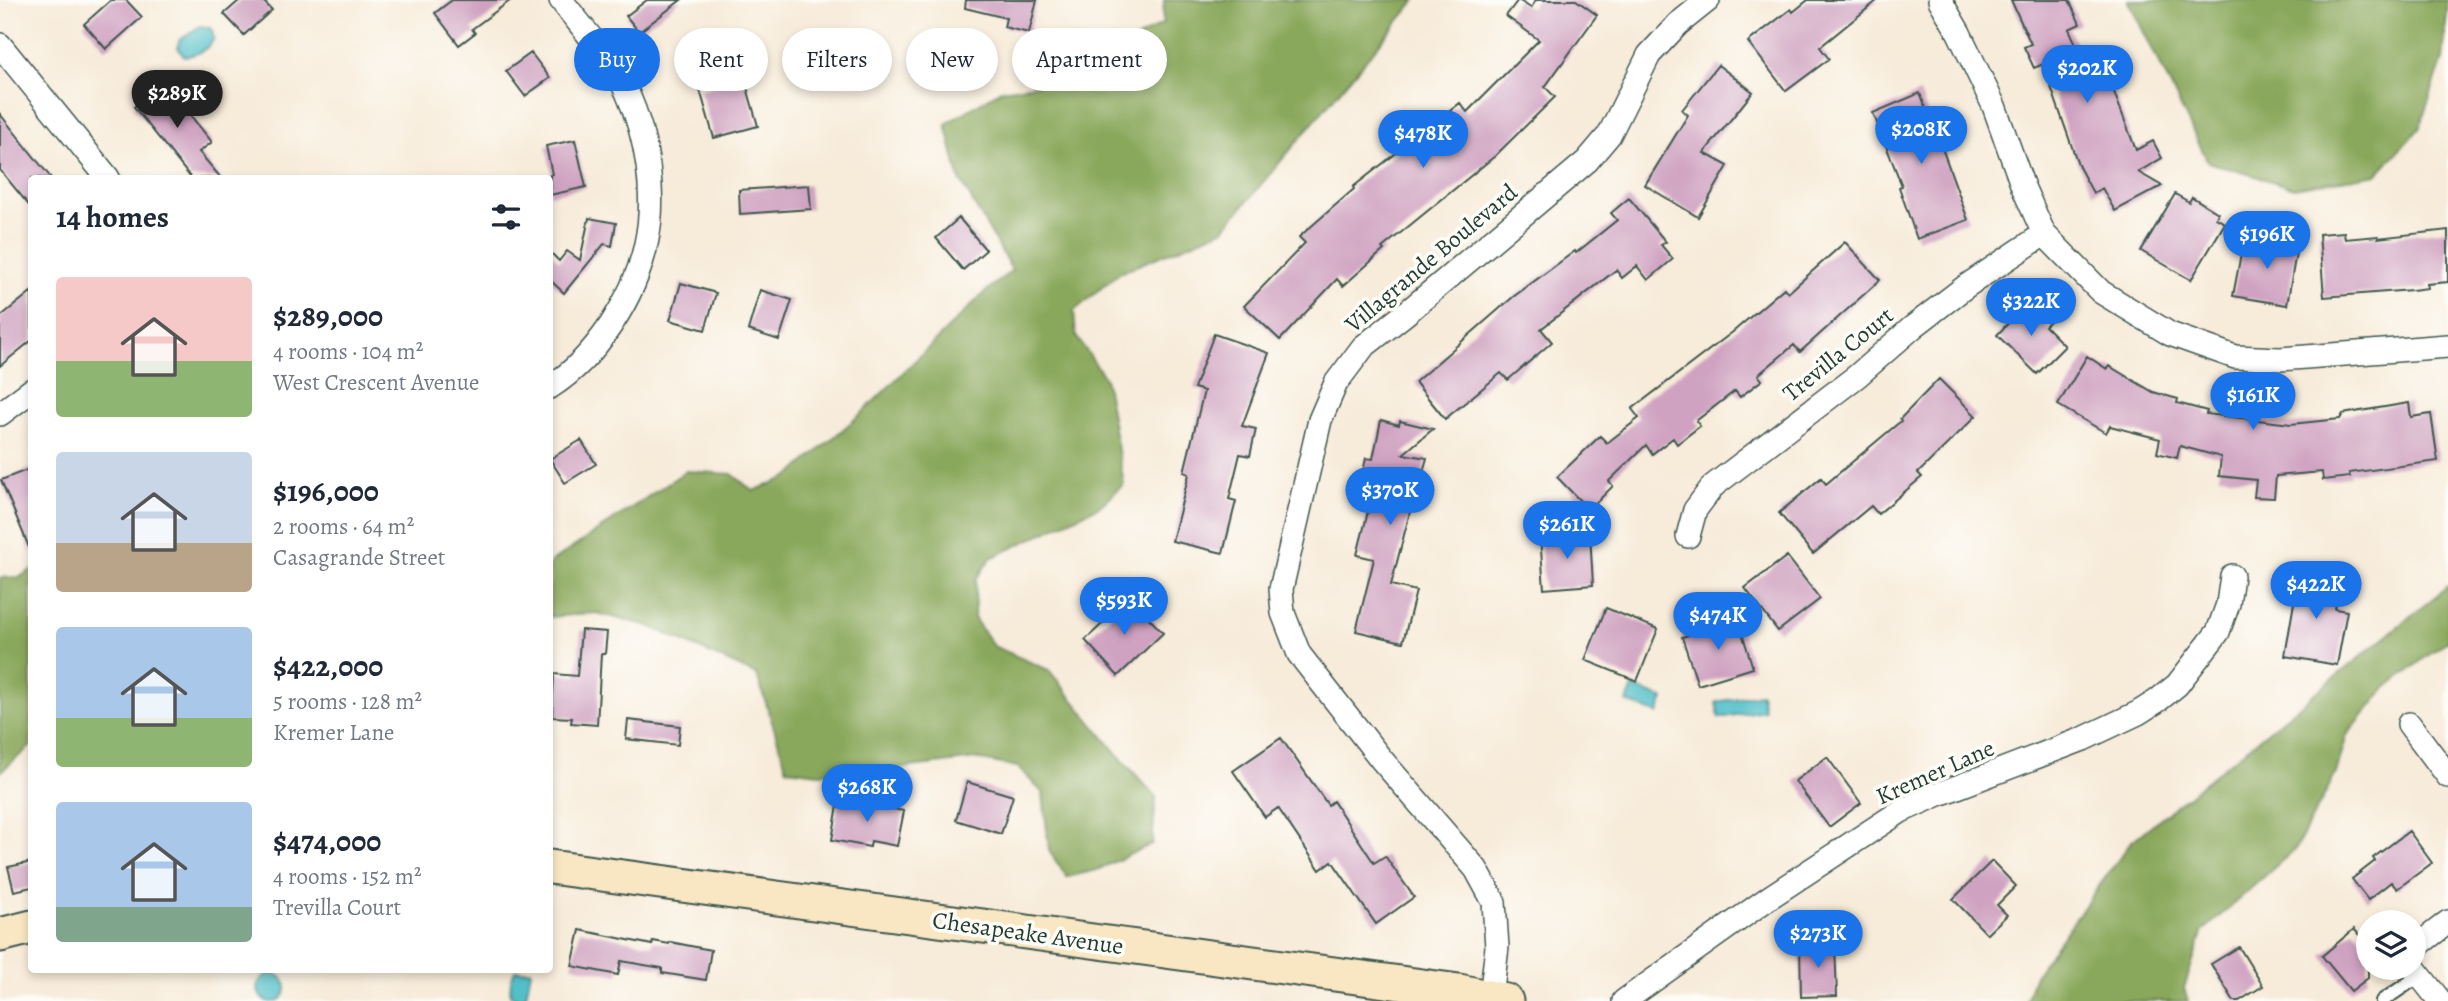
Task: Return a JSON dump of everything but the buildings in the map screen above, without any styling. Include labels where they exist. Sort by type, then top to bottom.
[{"type":"street","points":[[553,385],[570,372],[596,345],[613,321],[632,284],[646,244],[650,198],[647,161],[640,128],[626,90],[561,0]]},
{"type":"street","name":"Villagrande Boulevard","points":[[1498,999],[1494,902],[1476,869],[1381,759],[1299,654],[1283,612],[1281,589],[1286,559],[1320,420],[1336,383],[1363,347],[1587,161],[1609,135],[1649,55],[1678,24],[1708,0]]},
{"type":"street","points":[[1940,0],[1994,106],[2023,187],[2044,234],[2101,292],[2170,334],[2235,357],[2280,359],[2448,346]]},
{"type":"street","points":[[0,45],[106,175]]},
{"type":"street","name":"Trevilla Court","points":[[1688,536],[1695,510],[1713,485],[1857,376],[1965,286],[2044,234]]},
{"type":"street","points":[[0,414],[28,393]]},
{"type":"street","name":"Kremer Lane","points":[[1623,1001],[1770,897],[1901,811],[2083,739],[2157,701],[2177,685],[2218,632],[2228,604],[2232,576]]},
{"type":"street","points":[[2409,724],[2448,776]]},
{"type":"street","name":"Chesapeake Avenue","points":[[553,867],[1498,999]]},
{"type":"street","points":[[2426,939],[2448,922]]},
{"type":"street","points":[[0,935],[28,928]]},
{"type":"street","points":[[2423,980],[2440,1001]]},
{"type":"lane","points":[[2382,1001],[2406,980]]},
{"type":"green space","points":[[1164,0],[1416,0],[1223,230],[1119,273],[1074,311],[1076,336],[1105,378],[1124,484],[1100,506],[991,558],[976,579],[974,618],[993,646],[1049,670],[1117,754],[1156,797],[1152,844],[1097,870],[1067,877],[1049,851],[1043,793],[1018,767],[976,759],[902,768],[819,773],[787,769],[757,675],[649,626],[596,613],[553,617],[553,561],[686,471],[732,474],[753,491],[788,477],[863,412],[983,294],[1012,270],[959,178],[946,124],[1001,90],[1012,88],[1012,91],[1167,91],[1167,28],[1155,28],[1163,23]]},
{"type":"green space","points":[[2128,0],[2448,0],[2443,59],[2419,129],[2377,174],[2294,188],[2208,162]]},
{"type":"green space","points":[[28,572],[28,749],[0,772],[0,578],[20,577]]},
{"type":"green space","points":[[2448,586],[2448,640],[2387,687],[2347,735],[2336,773],[2296,848],[2203,931],[2184,988],[2188,1001],[2026,1001],[2035,975],[2131,842]]},
{"type":"water","points":[[200,26],[211,28],[214,38],[202,51],[184,56],[178,48],[179,40]]},
{"type":"water","points":[[1633,687],[1664,699],[1658,714],[1627,702]]},
{"type":"water","points":[[1761,694],[1764,710],[1719,718],[1716,702]]},
{"type":"water","points":[[514,973],[530,973],[526,996],[520,1000],[510,995]]},
{"type":"water","points":[[272,974],[282,978],[286,988],[282,998],[272,1002],[262,998],[258,988],[262,978]]}]
